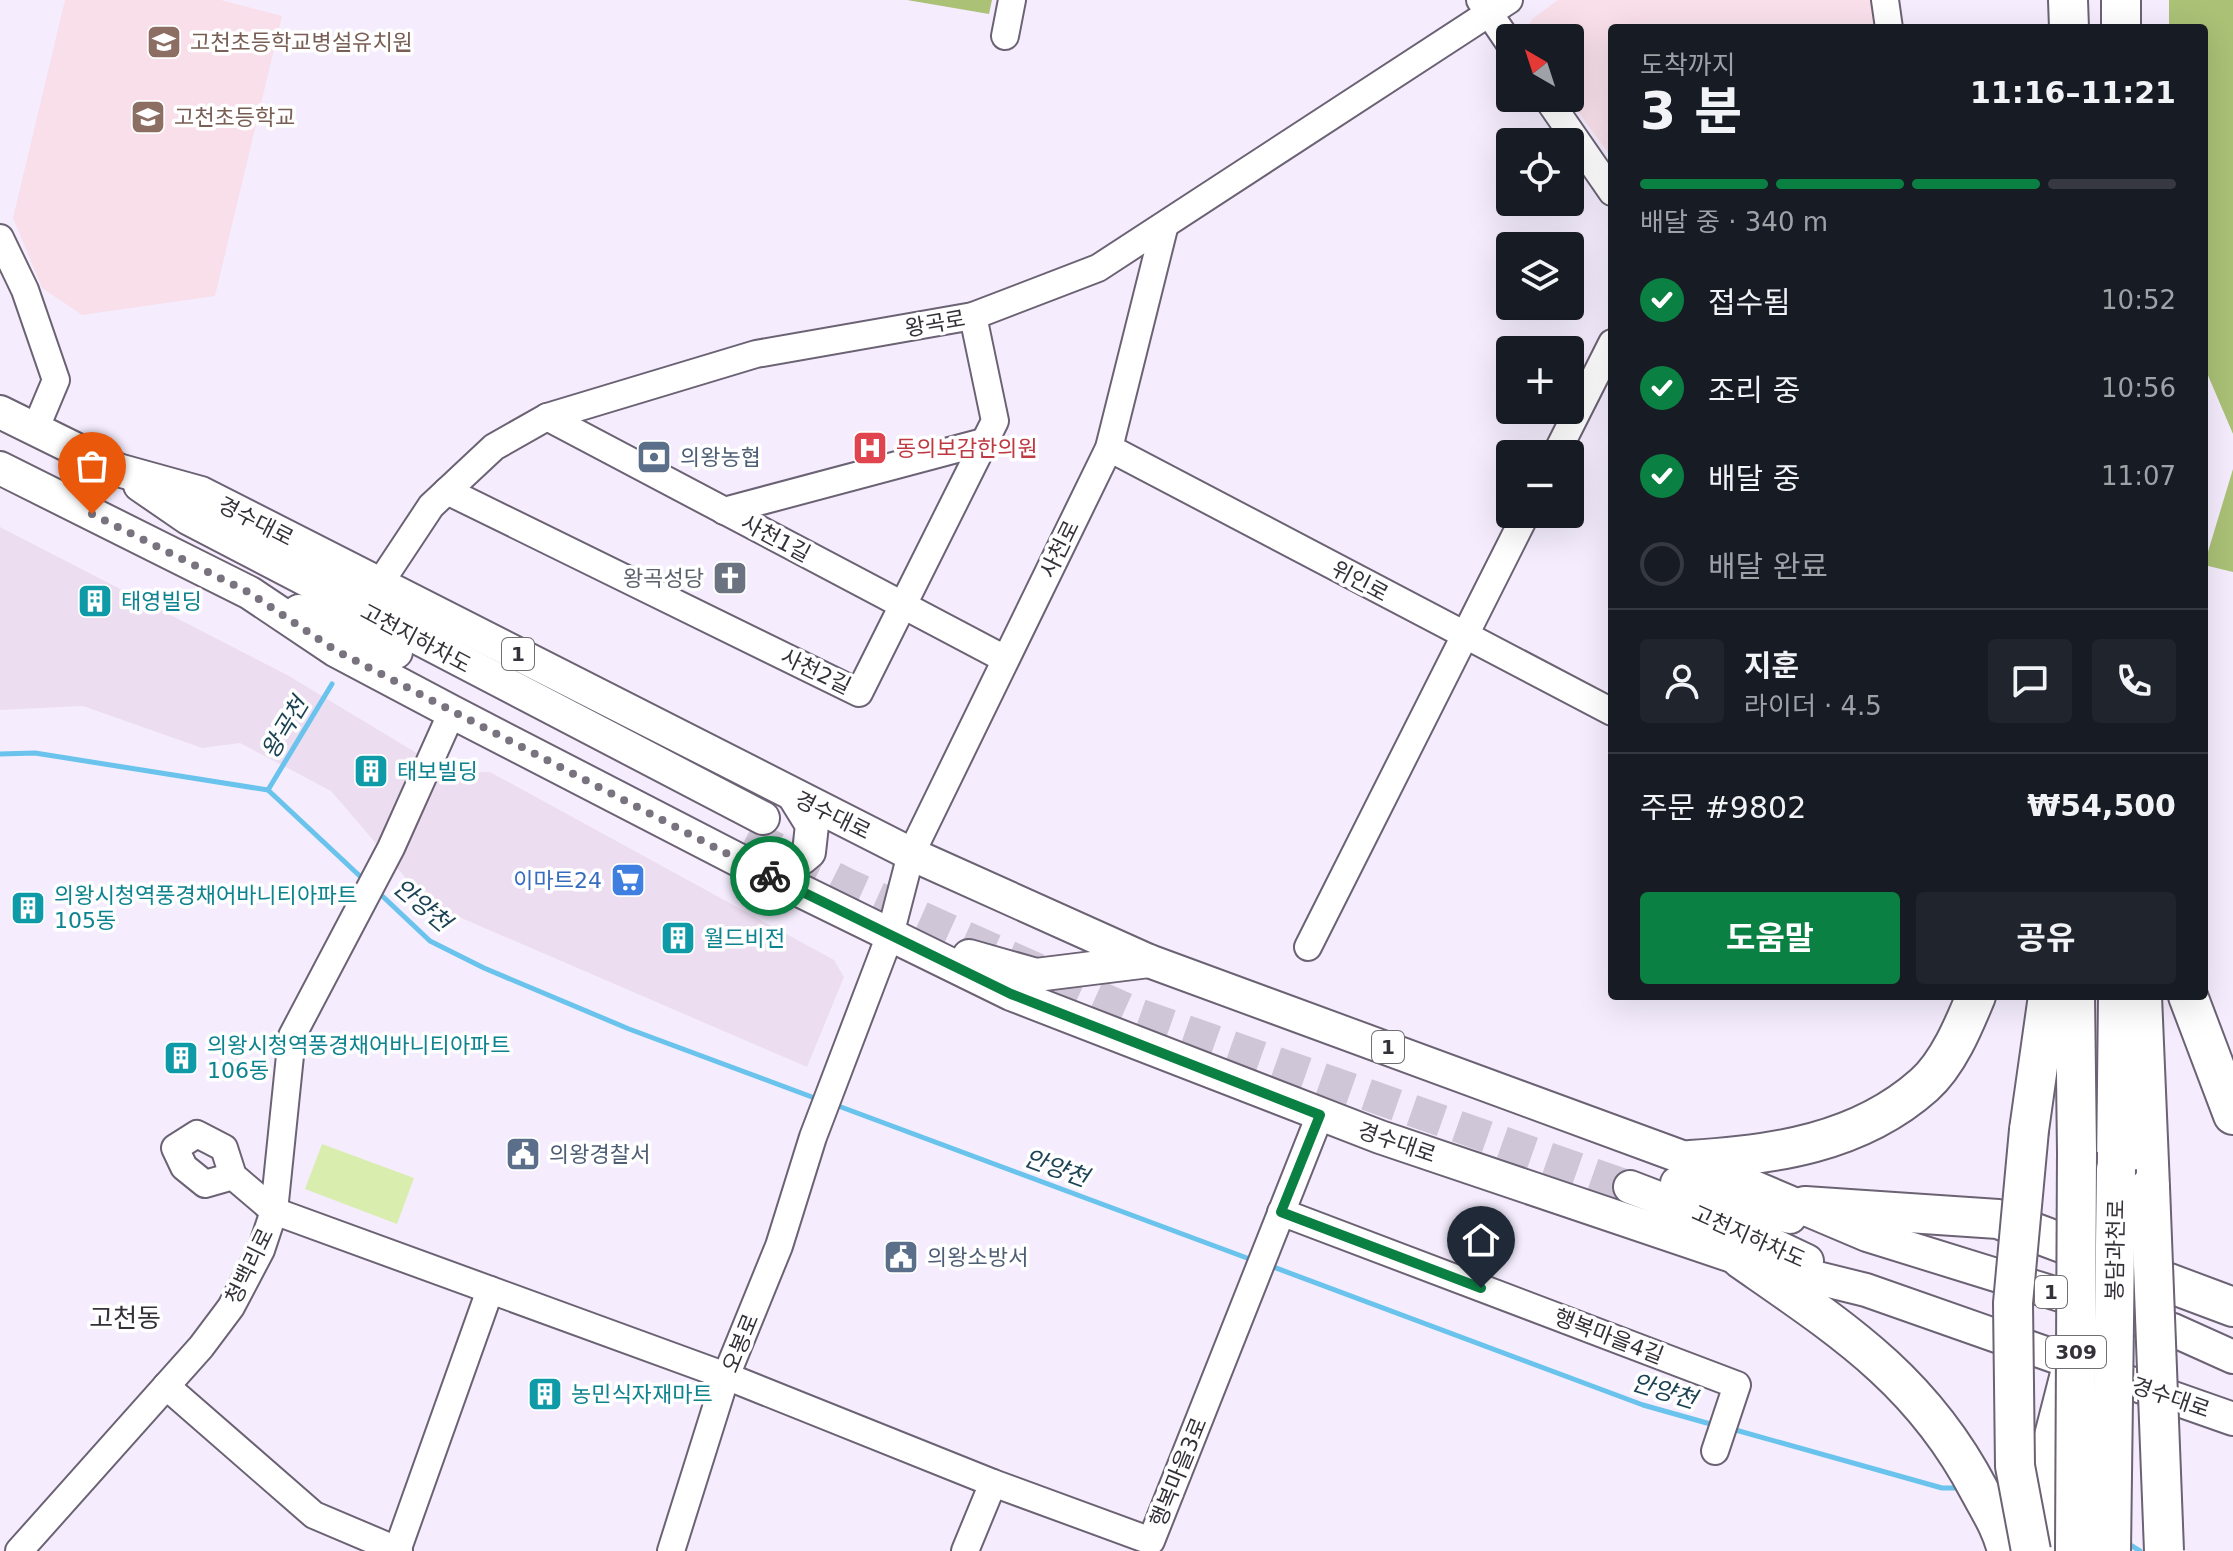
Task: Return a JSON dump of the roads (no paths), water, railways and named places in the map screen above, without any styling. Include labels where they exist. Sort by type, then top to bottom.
[{"type":"highway","points":[[2121,0],[2121,24]]},
{"type":"highway","points":[[1690,1160],[1757,1154],[1826,1141],[1881,1115],[1926,1084],[1963,1029],[1974,1000]]},
{"type":"highway","points":[[2038,1536],[2015,1466],[2013,1303],[2029,1130],[2047,1000]]},
{"type":"highway","name":"봉담과천로","points":[[2075,1000],[2075,1551]]},
{"type":"highway","name":"봉담과천로","points":[[2111,1551],[2118,1000]]},
{"type":"highway","points":[[2142,1000],[2164,1551]]},
{"type":"highway","points":[[2190,1000],[2233,1115]]},
{"type":"highway","points":[[1805,1206],[1998,1219],[2233,1307]]},
{"type":"highway","points":[[1741,1259],[1846,1333],[1894,1372],[1943,1430],[1972,1475],[2003,1535],[2007,1551]]},
{"type":"main road","name":"경수대로","points":[[0,412],[118,470],[201,493],[911,854],[1149,961],[1690,1160],[1805,1206],[1867,1235],[2173,1330],[2233,1357]]},
{"type":"main road","name":"경수대로","points":[[0,468],[250,593],[335,650],[452,712],[752,867],[974,976],[1172,1059],[1320,1115],[1741,1259],[1866,1290],[2233,1419]]},
{"type":"main road","name":"고천지하차도","points":[[118,470],[188,518],[755,826],[358,633],[250,593]]},
{"type":"main road","points":[[752,867],[778,870],[798,862],[809,852],[812,825],[794,796]]},
{"type":"main road","points":[[974,976],[961,963],[968,956],[1036,975],[1149,961]]},
{"type":"main road","name":"고천지하차도","points":[[1866,1290],[1630,1176],[1867,1235]]},
{"type":"street","points":[[1005,36],[1012,0]]},
{"type":"street","points":[[1885,0],[1888,24]]},
{"type":"street","points":[[1493,5],[1501,24]]},
{"type":"street","name":"왕곡로","points":[[380,583],[431,506],[494,447],[547,417],[756,354],[973,316],[1098,268],[1164,228],[1493,5]]},
{"type":"street","points":[[1557,112],[1608,186]]},
{"type":"street","name":"사천로","points":[[911,854],[1109,448],[1164,228]]},
{"type":"street","points":[[0,238],[25,290],[56,380],[35,430]]},
{"type":"street","name":"사천2길","points":[[447,491],[859,693],[995,421],[973,316]]},
{"type":"street","points":[[1563,440],[1608,351]]},
{"type":"street","name":"사천1길","points":[[547,417],[1005,659]]},
{"type":"street","points":[[724,511],[983,442]]},
{"type":"street","name":"위인로","points":[[1109,448],[1608,710]]},
{"type":"street","points":[[1308,947],[1519,528]]},
{"type":"street","name":"청백리로","points":[[19,1551],[166,1386],[231,1307],[261,1250],[274,1211],[292,1036],[391,848],[452,712]]},
{"type":"street","points":[[890,935],[911,854]]},
{"type":"street","name":"오봉로","points":[[671,1551],[726,1376],[779,1246],[813,1137],[890,935]]},
{"type":"street","name":"행복마을3로","points":[[274,1211],[726,1376],[993,1483],[1151,1541],[1320,1115]]},
{"type":"street","points":[[233,1176],[274,1211]]},
{"type":"street","name":"행복마을4길","points":[[1281,1212],[1737,1385],[1715,1451]]},
{"type":"street","points":[[166,1386],[314,1515],[398,1551],[490,1290]]},
{"type":"street","points":[[2045,1551],[2038,1536],[2045,1447],[2067,1361]]},
{"type":"street","points":[[965,1551],[993,1483]]},
{"type":"waterway","name":"왕곡천","points":[[268,790],[332,684]]},
{"type":"waterway","name":"안양천","points":[[0,754],[35,753],[268,790],[363,879]]},
{"type":"waterway","name":"안양천","points":[[377,891],[430,941],[484,968],[629,1029],[820,1100]]},
{"type":"waterway","name":"안양천","points":[[833,1104],[1255,1261]]},
{"type":"waterway","name":"안양천","points":[[1268,1265],[1643,1405],[1714,1425]]},
{"type":"waterway","name":"안양천","points":[[1732,1429],[1942,1488],[1961,1488]]},
{"type":"waterway","name":"안양천","points":[[2127,1543],[2140,1551]]},
{"type":"tunnel","points":[[748,834],[847,884],[1135,1013],[1630,1187]]},
{"type":"place","name":"고천초등학교병설유치원","points":[[164,42]]},
{"type":"place","name":"고천초등학교","points":[[148,117]]},
{"type":"place","name":"동의보감한의원","points":[[870,448]]},
{"type":"place","name":"의왕농협","points":[[654,457]]},
{"type":"place","name":"왕곡성당","points":[[730,578]]},
{"type":"place","name":"태영빌딩","points":[[95,601]]},
{"type":"place","name":"태보빌딩","points":[[371,771]]},
{"type":"place","name":"이마트24","points":[[628,880]]},
{"type":"place","name":"의왕시청역풍경채어바니티아파트 105동","points":[[28,908]]},
{"type":"place","name":"월드비전","points":[[678,938]]},
{"type":"place","name":"의왕시청역풍경채어바니티아파트 106동","points":[[181,1058]]},
{"type":"place","name":"의왕경찰서","points":[[523,1154]]},
{"type":"place","name":"의왕소방서","points":[[901,1257]]},
{"type":"place","name":"농민식자재마트","points":[[545,1394]]},
{"type":"district","name":"고천동","points":[[125,1318]]}]
